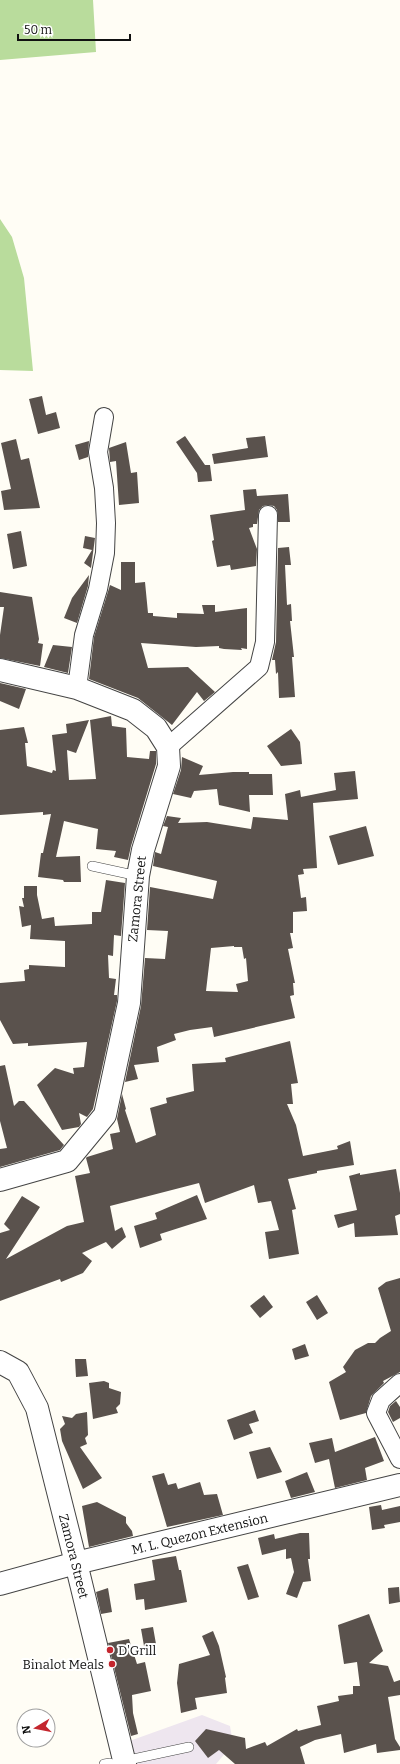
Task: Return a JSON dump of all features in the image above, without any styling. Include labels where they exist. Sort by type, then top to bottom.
[{"type":"street","points":[[77,688],[84,635],[98,589],[105,553],[106,523],[104,488],[98,452],[104,416]]},
{"type":"street","points":[[168,748],[259,667],[265,642],[268,515]]},
{"type":"street","name":"Zamora Street","points":[[0,670],[77,688],[133,710],[156,728],[168,748],[169,766],[142,850],[138,876],[129,1003],[105,1115],[68,1161],[0,1180]]},
{"type":"street","name":"Zamora Street","points":[[0,1362],[18,1372],[37,1408],[76,1563],[115,1763]]},
{"type":"street","points":[[400,1383],[381,1400],[376,1413],[400,1459]]},
{"type":"street","name":"M. L. Quezon Extension","points":[[0,1584],[76,1563],[400,1485]]},
{"type":"lane","points":[[92,866],[138,876]]},
{"type":"lane","points":[[115,1763],[188,1747]]},
{"type":"shaded area","points":[[202,1715],[230,1726],[233,1744],[216,1764],[129,1764],[124,1743]]},
{"type":"green space","points":[[0,0],[93,0],[96,52],[0,60]]},
{"type":"green space","points":[[0,219],[12,237],[24,278],[33,371],[0,370]]},
{"type":"building","points":[[42,396],[46,415],[56,412],[60,428],[38,434],[29,399]]},
{"type":"building","points":[[185,436],[205,465],[210,465],[212,481],[198,482],[197,473],[176,442]]},
{"type":"building","points":[[265,436],[268,457],[214,464],[212,454],[248,448],[246,438]]},
{"type":"building","points":[[16,439],[21,460],[29,458],[40,508],[4,510],[1,491],[11,489],[1,443]]},
{"type":"building","points":[[89,441],[88,457],[79,460],[75,445]]},
{"type":"building","points":[[126,442],[131,473],[137,472],[139,503],[119,505],[116,461],[110,462],[109,448]]},
{"type":"building","points":[[256,489],[257,496],[288,494],[290,522],[278,522],[277,510],[274,506],[263,506],[259,510],[257,524],[253,524],[253,527],[249,528],[257,549],[256,566],[231,570],[230,565],[217,567],[212,541],[214,540],[210,515],[245,510],[243,490]]},
{"type":"building","points":[[21,531],[27,566],[13,569],[7,534]]},
{"type":"building","points":[[85,536],[95,538],[91,568],[84,563],[92,550],[83,548]]},
{"type":"building","points":[[289,547],[291,565],[285,565],[287,605],[291,604],[292,621],[290,621],[294,657],[292,657],[295,697],[279,698],[278,672],[276,674],[275,660],[272,660],[276,642],[278,548]]},
{"type":"building","points":[[121,562],[135,562],[135,583],[145,582],[148,613],[153,613],[153,616],[177,618],[177,613],[204,614],[202,605],[215,605],[215,612],[247,608],[247,649],[224,649],[219,648],[219,646],[196,647],[141,643],[148,668],[188,667],[215,692],[204,701],[197,692],[172,725],[138,698],[89,679],[94,637],[110,585],[121,590]]},
{"type":"building","points":[[89,575],[88,586],[77,623],[64,618],[72,598]]},
{"type":"building","points":[[0,592],[32,597],[39,639],[38,643],[43,644],[40,666],[0,658],[0,635],[4,607],[0,607]]},
{"type":"building","points":[[53,645],[72,647],[68,673],[44,667]]},
{"type":"building","points":[[0,683],[26,689],[19,709],[0,701]]},
{"type":"building","points":[[111,716],[112,726],[126,728],[127,757],[149,759],[150,751],[156,751],[156,764],[128,860],[114,857],[116,851],[96,849],[98,829],[64,821],[56,857],[80,856],[81,882],[64,882],[63,880],[38,877],[41,853],[43,853],[51,814],[43,815],[43,812],[0,815],[0,730],[24,727],[28,743],[25,743],[27,766],[52,773],[53,770],[56,771],[52,735],[67,733],[66,724],[89,720],[76,753],[67,750],[69,780],[96,779],[90,720]]},
{"type":"building","points":[[291,729],[300,742],[302,764],[281,766],[267,746]]},
{"type":"building","points":[[182,757],[203,766],[199,775],[233,772],[272,774],[273,795],[249,795],[250,812],[219,805],[217,789],[194,791],[191,798],[173,794],[181,770]]},
{"type":"building","points":[[355,771],[358,799],[313,803],[317,868],[303,869],[304,874],[298,875],[301,898],[306,897],[307,911],[293,912],[293,933],[290,933],[293,948],[288,949],[295,983],[293,983],[294,995],[290,996],[295,1018],[214,1037],[212,1027],[174,1034],[176,1040],[157,1047],[159,1062],[134,1065],[138,1079],[125,1082],[141,1006],[145,958],[165,959],[168,931],[147,930],[150,887],[213,899],[217,881],[153,866],[155,852],[161,854],[168,827],[163,826],[167,816],[181,818],[178,823],[207,822],[251,829],[253,817],[288,820],[285,794],[300,790],[301,797],[336,790],[334,773]],"holes":[[[242,947],[244,959],[246,958],[248,981],[236,984],[238,992],[206,991],[211,948]]]},
{"type":"building","points":[[366,826],[374,856],[338,865],[329,836]]},
{"type":"building","points":[[106,880],[125,883],[121,936],[114,935],[113,956],[108,955],[109,978],[116,979],[114,995],[117,995],[117,1001],[93,1109],[87,1117],[79,1113],[81,1124],[79,1127],[62,1130],[37,1085],[55,1068],[74,1074],[73,1068],[84,1067],[87,1042],[28,1046],[28,1043],[13,1044],[0,1020],[0,983],[25,981],[24,970],[29,969],[29,965],[65,967],[65,941],[30,939],[31,925],[22,927],[19,906],[24,907],[22,898],[24,898],[24,886],[37,886],[37,895],[42,919],[54,917],[55,926],[92,924],[92,912],[101,912]]},
{"type":"building","points":[[290,1041],[298,1083],[291,1084],[293,1104],[287,1104],[296,1125],[303,1156],[338,1149],[337,1146],[350,1141],[354,1165],[317,1171],[317,1173],[288,1179],[296,1209],[292,1210],[299,1254],[269,1259],[265,1232],[279,1230],[271,1201],[258,1203],[254,1185],[205,1203],[199,1183],[110,1206],[115,1231],[122,1227],[126,1237],[112,1249],[106,1242],[82,1253],[92,1261],[83,1273],[61,1282],[60,1279],[0,1301],[0,1233],[10,1230],[4,1224],[22,1196],[40,1207],[6,1259],[67,1226],[84,1222],[75,1176],[90,1173],[87,1157],[113,1149],[110,1134],[120,1132],[117,1119],[122,1094],[125,1110],[136,1143],[156,1135],[150,1108],[167,1103],[166,1098],[194,1091],[192,1064],[226,1062],[225,1058]]},
{"type":"building","points":[[5,1065],[14,1106],[19,1101],[24,1101],[64,1145],[60,1150],[0,1167],[0,1149],[7,1148],[0,1121],[0,1066]]},
{"type":"building","points":[[396,1169],[400,1193],[400,1214],[395,1216],[398,1235],[355,1237],[354,1223],[338,1228],[334,1215],[357,1210],[349,1176],[360,1173],[360,1175]]},
{"type":"building","points":[[197,1195],[207,1219],[160,1234],[162,1240],[140,1248],[134,1226],[157,1219],[155,1213]]},
{"type":"building","points":[[400,1278],[400,1372],[383,1381],[384,1383],[371,1396],[366,1413],[340,1420],[329,1382],[346,1372],[343,1367],[355,1350],[368,1343],[375,1343],[391,1331],[378,1288],[386,1282]]},
{"type":"building","points":[[264,1295],[273,1307],[260,1318],[250,1306]]},
{"type":"building","points":[[317,1295],[328,1313],[317,1320],[306,1302]]},
{"type":"building","points":[[305,1344],[309,1356],[295,1360],[292,1349]]},
{"type":"building","points":[[75,1359],[86,1359],[88,1376],[76,1377]]},
{"type":"building","points":[[104,1381],[109,1383],[109,1388],[121,1392],[120,1404],[116,1408],[118,1413],[93,1419],[89,1383]]},
{"type":"building","points":[[396,1401],[400,1407],[400,1418],[393,1422],[388,1412],[390,1406]]},
{"type":"building","points":[[255,1410],[259,1421],[249,1424],[253,1433],[234,1440],[227,1420]]},
{"type":"building","points":[[87,1412],[88,1435],[85,1438],[87,1444],[80,1447],[102,1478],[83,1489],[62,1441],[60,1429],[65,1424],[62,1416],[72,1418],[76,1414]]},
{"type":"building","points":[[375,1437],[384,1461],[365,1468],[367,1480],[335,1488],[329,1459],[315,1463],[309,1443],[332,1438],[335,1452]]},
{"type":"building","points":[[270,1447],[282,1472],[257,1479],[249,1452]]},
{"type":"building","points":[[307,1472],[315,1492],[291,1498],[285,1481]]},
{"type":"building","points":[[164,1473],[168,1485],[176,1483],[178,1489],[200,1482],[204,1495],[217,1494],[223,1515],[167,1527],[152,1476]]},
{"type":"building","points":[[97,1502],[126,1517],[126,1523],[132,1531],[133,1536],[89,1547],[82,1506]]},
{"type":"building","points":[[381,1505],[382,1510],[400,1506],[400,1522],[384,1525],[385,1528],[372,1530],[369,1507]]},
{"type":"building","points":[[300,1533],[309,1533],[310,1559],[308,1559],[311,1581],[303,1582],[297,1598],[286,1594],[294,1572],[291,1558],[286,1559],[286,1549],[262,1555],[258,1538],[274,1534],[275,1539]]},
{"type":"building","points":[[176,1556],[179,1570],[181,1570],[187,1602],[145,1610],[144,1599],[136,1600],[134,1584],[155,1580],[152,1560]]},
{"type":"building","points":[[248,1564],[259,1597],[248,1600],[237,1567]]},
{"type":"building","points":[[399,1587],[400,1602],[389,1604],[388,1588]]},
{"type":"building","points":[[108,1588],[112,1612],[101,1614],[96,1592]]},
{"type":"building","points":[[369,1614],[383,1651],[369,1663],[388,1666],[394,1682],[400,1680],[400,1695],[388,1697],[395,1739],[400,1747],[400,1750],[377,1753],[376,1744],[344,1753],[341,1734],[315,1740],[300,1747],[305,1764],[235,1764],[219,1750],[208,1758],[195,1741],[206,1729],[245,1738],[246,1749],[265,1742],[267,1746],[297,1729],[298,1731],[321,1725],[317,1706],[339,1701],[338,1696],[353,1694],[353,1686],[360,1686],[357,1662],[344,1664],[338,1625]]},
{"type":"building","points":[[153,1627],[156,1644],[144,1646],[141,1629]]},
{"type":"building","points":[[213,1631],[219,1646],[226,1677],[227,1693],[195,1698],[197,1709],[181,1713],[177,1683],[179,1664],[210,1655],[202,1636]]},
{"type":"building","points":[[129,1639],[137,1664],[145,1662],[151,1691],[132,1695],[133,1713],[138,1734],[131,1736],[108,1643]]},
{"type":"place","name":"D'Grill","points":[[110,1650]]},
{"type":"place","name":"Binalot Meals","points":[[112,1664]]}]
